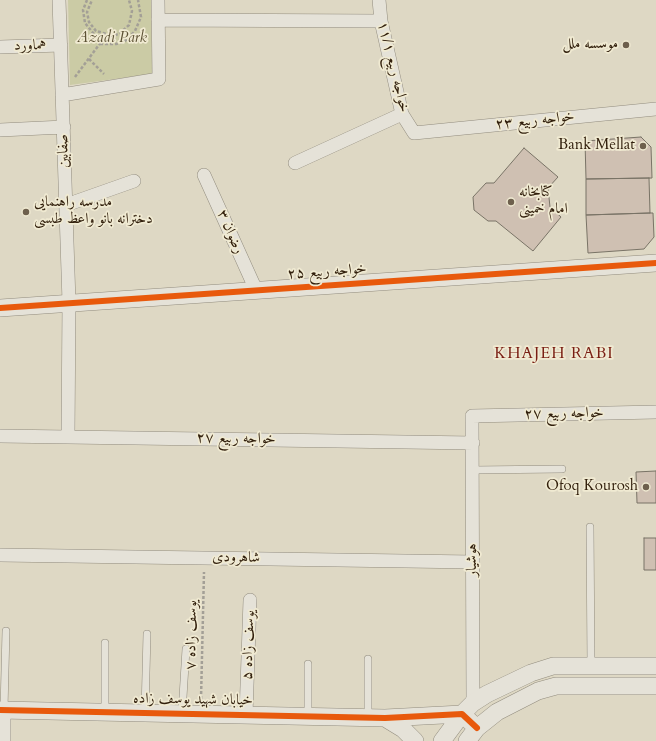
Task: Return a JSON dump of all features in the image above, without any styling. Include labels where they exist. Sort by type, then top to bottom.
[{"type":"street","name":"صفابین","points":[[59,0],[69,302],[68,437]]},
{"type":"street","points":[[62,94],[159,79],[158,0]]},
{"type":"street","name":"خواجه ربیع ۱۱/۱","points":[[379,0],[381,21],[402,114],[414,133]]},
{"type":"street","points":[[158,20],[381,21]]},
{"type":"street","name":"هماورد","points":[[0,47],[61,46]]},
{"type":"street","name":"خواجه ربیع ۲۳","points":[[414,133],[656,109]]},
{"type":"street","points":[[295,163],[402,114]]},
{"type":"street","points":[[0,130],[64,128]]},
{"type":"street","name":"رضوان ۳","points":[[204,174],[256,290]]},
{"type":"street","points":[[66,205],[134,181]]},
{"type":"street","name":"خواجه ربیع ۲۵","points":[[0,308],[69,302],[656,263]]},
{"type":"street","name":"خواجه ربیع ۲۷","points":[[472,416],[656,412]]},
{"type":"street","name":"هوشیار","points":[[468,709],[473,562],[472,416]]},
{"type":"street","name":"خواجه ربیع ۲۷","points":[[0,436],[473,443]]},
{"type":"street","name":"شاهرودی","points":[[0,555],[473,562]]},
{"type":"street","name":"یوسف زاده ۵","points":[[246,714],[250,600]]},
{"type":"street","points":[[442,741],[468,709],[487,694],[531,673],[553,666],[656,666]]},
{"type":"street","points":[[472,734],[497,712],[538,691],[556,686],[656,686]]},
{"type":"street","points":[[468,709],[472,734]]},
{"type":"street","name":"خیابان شهید یوسف زاده","points":[[2,710],[368,716],[385,718],[468,709]]},
{"type":"street","points":[[2,710],[4,741]]},
{"type":"street","points":[[385,718],[403,729],[415,741]]},
{"type":"lane","points":[[473,470],[562,469]]},
{"type":"lane","points":[[590,527],[591,666]]},
{"type":"lane","points":[[2,710],[6,631]]},
{"type":"lane","points":[[145,712],[147,634]]},
{"type":"lane","points":[[105,643],[105,712]]},
{"type":"lane","points":[[182,713],[186,649]]},
{"type":"lane","points":[[368,659],[368,716]]},
{"type":"lane","points":[[308,664],[308,715]]},
{"type":"path","points":[[87,0],[84,10],[85,23],[93,33],[104,38],[119,34],[129,25],[132,11],[129,0]]},
{"type":"path","points":[[62,94],[107,34],[96,30],[89,22],[87,12],[92,0]]},
{"type":"path","points":[[100,44],[109,46],[124,42],[135,32],[141,17],[138,0]]},
{"type":"path","points":[[89,59],[116,86]]},
{"type":"green space","name":"Azadi Park","points":[[68,0],[151,0],[152,74],[70,85]]},
{"type":"building","points":[[641,137],[651,147],[652,178],[586,179],[585,141]]},
{"type":"building","name":"کتابخانه امام خمینی","points":[[524,148],[558,177],[548,188],[550,207],[561,217],[533,251],[496,221],[488,221],[474,210],[473,197],[486,183],[494,183]]},
{"type":"building","points":[[649,178],[650,213],[586,215],[586,179]]},
{"type":"building","points":[[653,213],[654,237],[644,249],[588,253],[586,215]]},
{"type":"building","name":"Ofoq Kourosh","points":[[656,471],[656,503],[637,503],[636,472]]},
{"type":"building","points":[[644,538],[656,538],[656,570],[644,570]]},
{"type":"cycle path","points":[[0,308],[656,263]]},
{"type":"cycle path","points":[[0,710],[385,718],[462,714],[477,728]]},
{"type":"place","name":"موسسه ملل","points":[[626,45]]},
{"type":"place","name":"Bank Mellat","points":[[643,146]]},
{"type":"place","name":"کتابخانه امام خمینی","points":[[511,202]]},
{"type":"place","name":"مدرسه راهنمایی دخترانه بانو واعظ طبسی","points":[[26,212]]},
{"type":"place","name":"Ofoq Kourosh","points":[[646,487]]},
{"type":"district","name":"KHAJEH RABI","points":[[554,354]]}]
